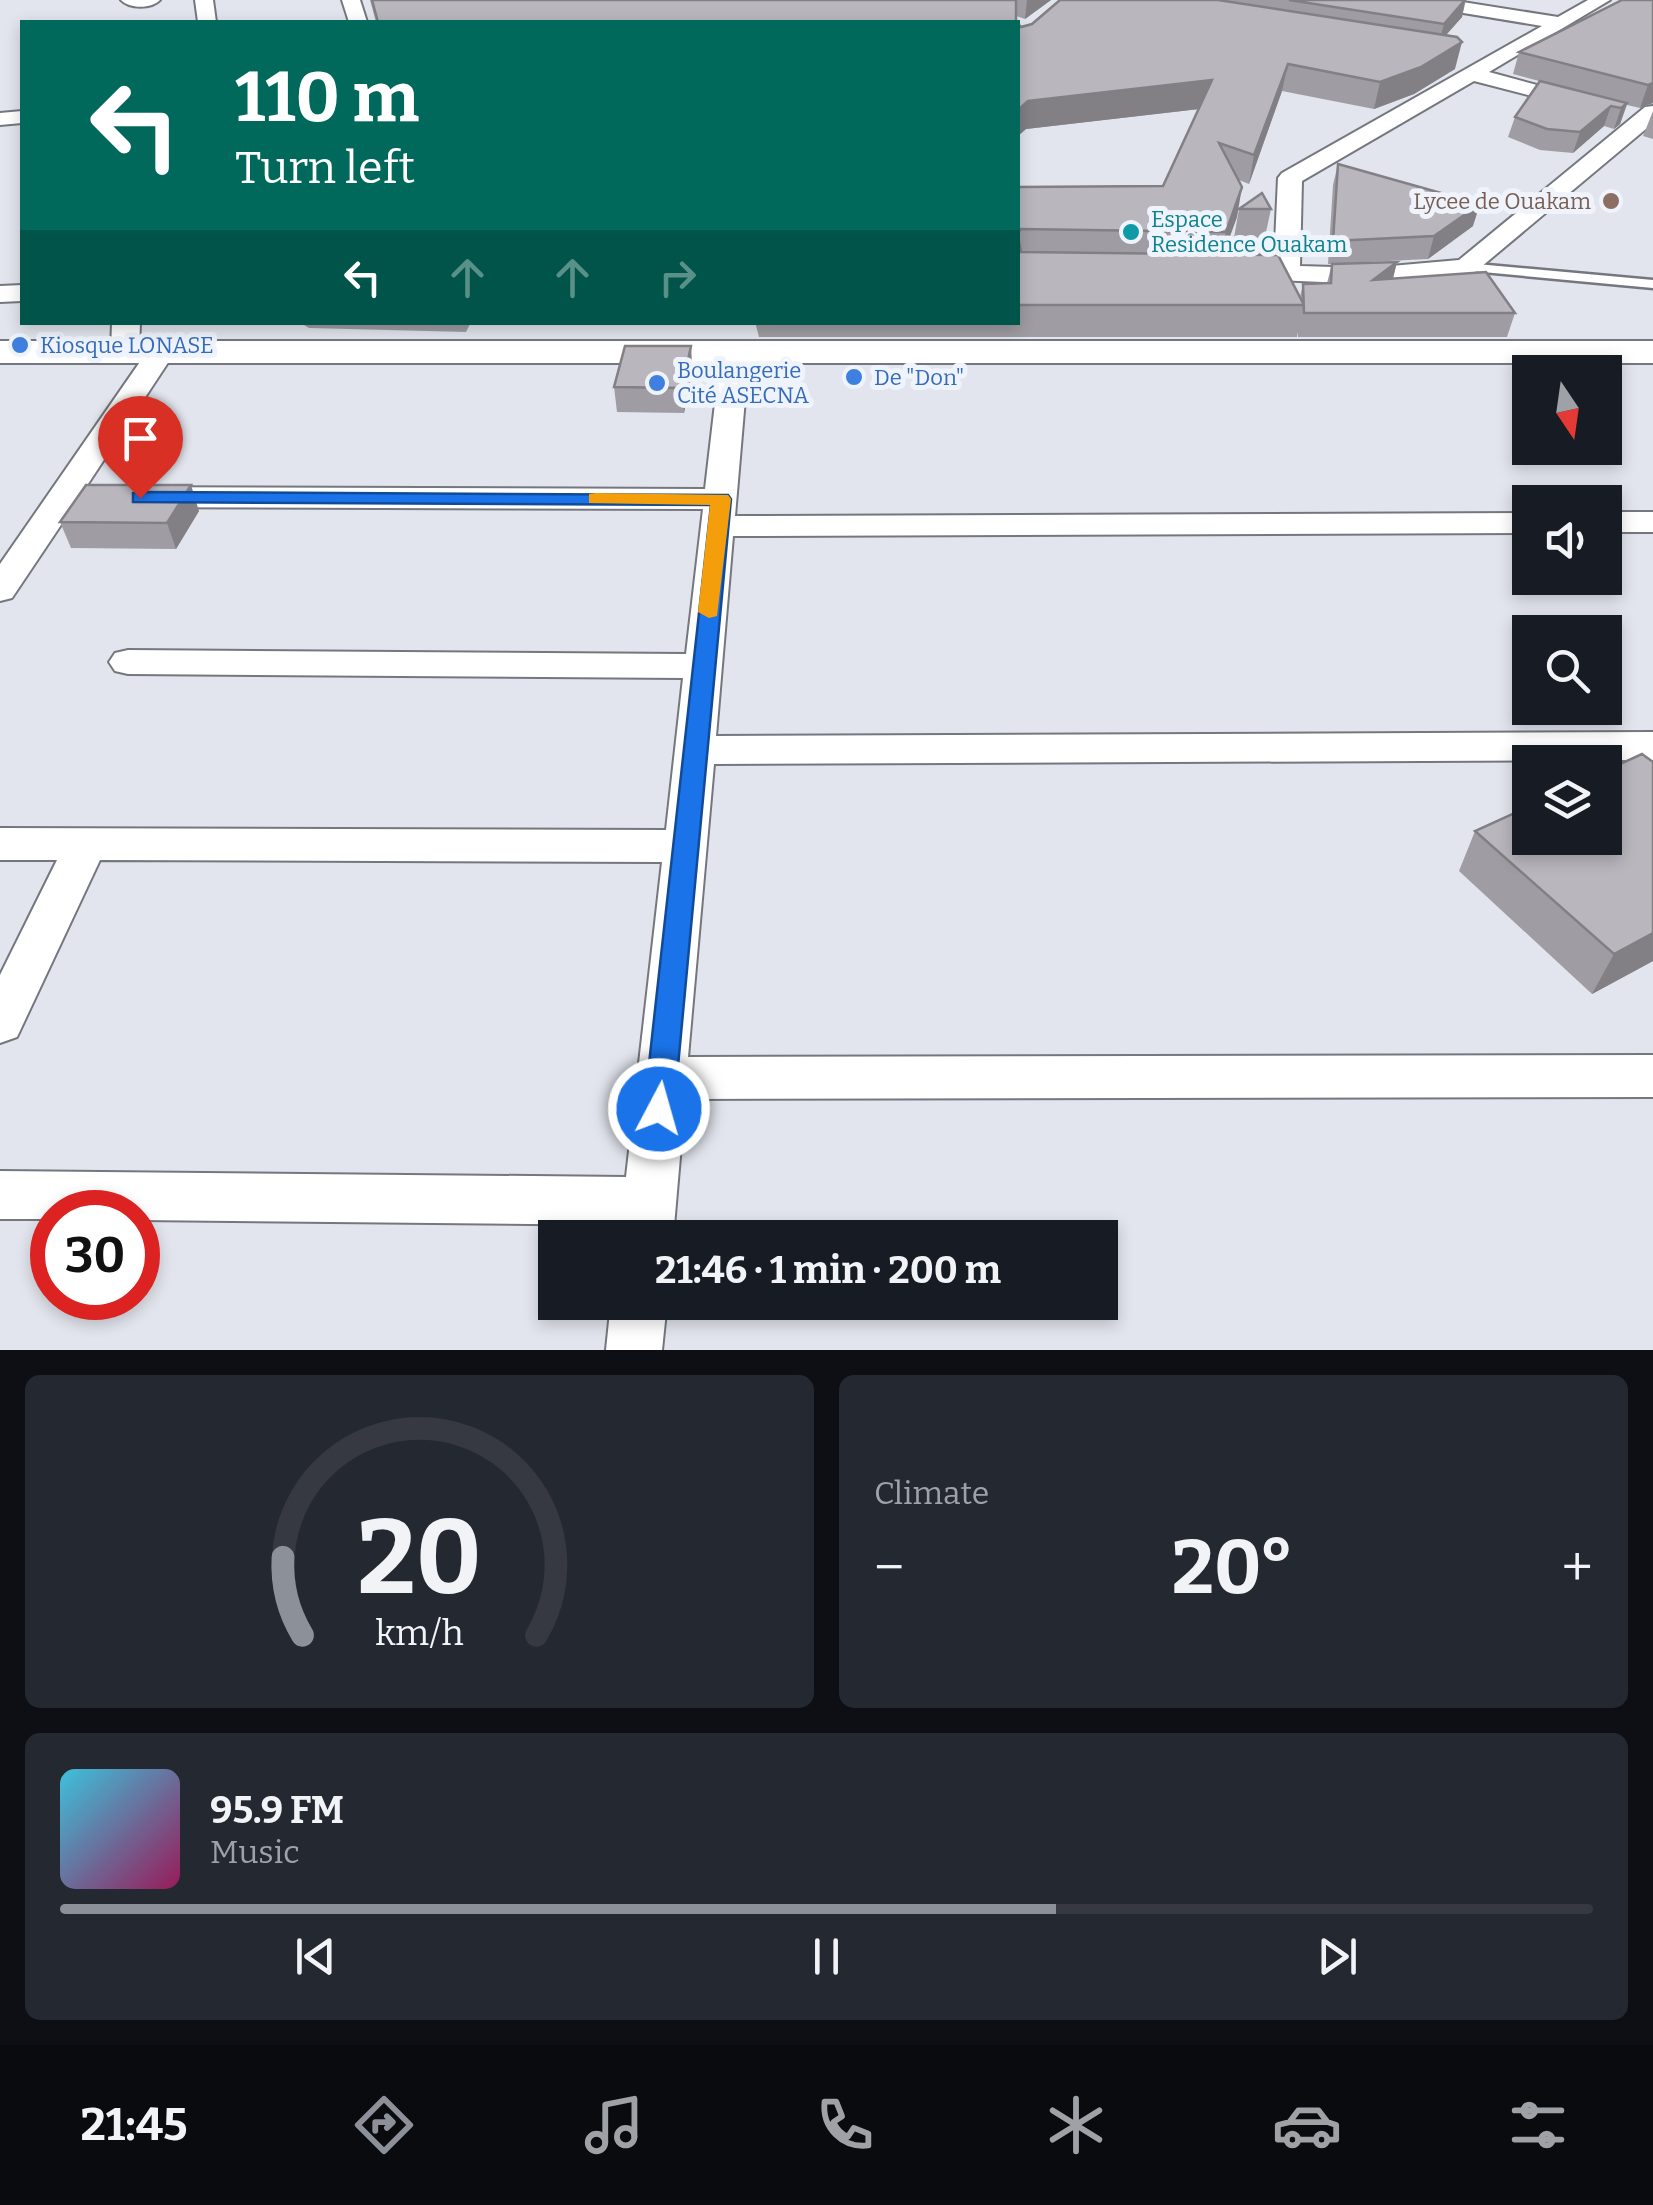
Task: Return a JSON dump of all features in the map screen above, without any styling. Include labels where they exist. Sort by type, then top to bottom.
[{"type":"street","points":[[130,0],[150,0]]},
{"type":"street","points":[[1415,0],[1562,22]]},
{"type":"street","points":[[1287,272],[1290,178],[1601,0]]},
{"type":"street","points":[[1456,55],[1494,62]]},
{"type":"street","points":[[1472,74],[1631,113]]},
{"type":"street","points":[[1210,272],[1368,276],[1466,267],[1631,113]]},
{"type":"street","points":[[0,352],[126,337],[161,352],[683,337],[736,352],[1653,352]]},
{"type":"street","points":[[0,590],[161,352]]},
{"type":"street","points":[[0,1195],[648,1219],[736,352]]},
{"type":"street","points":[[63,498],[719,512],[1512,522]]},
{"type":"street","points":[[1622,522],[1653,522]]},
{"type":"street","points":[[128,662],[703,666]]},
{"type":"street","points":[[695,750],[1653,746]]},
{"type":"street","points":[[0,844],[685,846]]},
{"type":"street","points":[[0,1023],[86,844]]},
{"type":"street","points":[[662,1078],[1653,1076]]},
{"type":"street","points":[[634,1350],[637,1320]]},
{"type":"lane","points":[[1466,267],[1653,284]]},
{"type":"building","points":[[372,0],[1016,0],[1016,20],[377,20]]},
{"type":"building","points":[[1060,0],[1218,0],[1457,37],[1462,42],[1421,67],[1380,82],[1288,64],[1254,155],[1219,143],[1242,187],[1226,232],[1020,230],[1020,187],[1163,186],[1212,80],[1028,101],[1020,108],[1020,26],[1032,24]]},
{"type":"building","points":[[1289,0],[1465,0],[1444,24]]},
{"type":"building","points":[[1622,0],[1653,0],[1653,83],[1648,85],[1519,52]]},
{"type":"building","points":[[1540,81],[1627,103],[1621,108],[1611,106],[1580,132],[1547,129],[1515,117]]},
{"type":"building","points":[[1338,164],[1480,204],[1434,236],[1333,241]]},
{"type":"building","points":[[1262,193],[1271,209],[1239,209]]},
{"type":"building","points":[[1020,247],[1021,252],[1278,255],[1304,305],[1020,305]]},
{"type":"building","points":[[1397,262],[1373,280],[1486,272],[1515,313],[1304,313],[1303,284],[1331,283],[1332,264]]},
{"type":"building","points":[[625,346],[691,346],[682,388],[614,387]]},
{"type":"building","points":[[86,485],[191,485],[167,523],[60,522]]},
{"type":"building","points":[[1642,754],[1653,762],[1653,933],[1614,954],[1475,831],[1512,814],[1512,855],[1622,855],[1622,763]]},
{"type":"slow traffic","points":[[596,498],[721,499],[709,612]]},
{"type":"place","name":"Lycee de Ouakam","points":[[1611,201]]},
{"type":"place","name":"Espace Residence Ouakam","points":[[1131,232]]},
{"type":"place","name":"Kiosque LONASE","points":[[20,345]]},
{"type":"place","name":"De \"Don\"","points":[[854,377]]},
{"type":"place","name":"Boulangerie Cité ASECNA","points":[[657,383]]},
{"type":"route","points":[[140,498],[721,499],[659,1109]]}]
